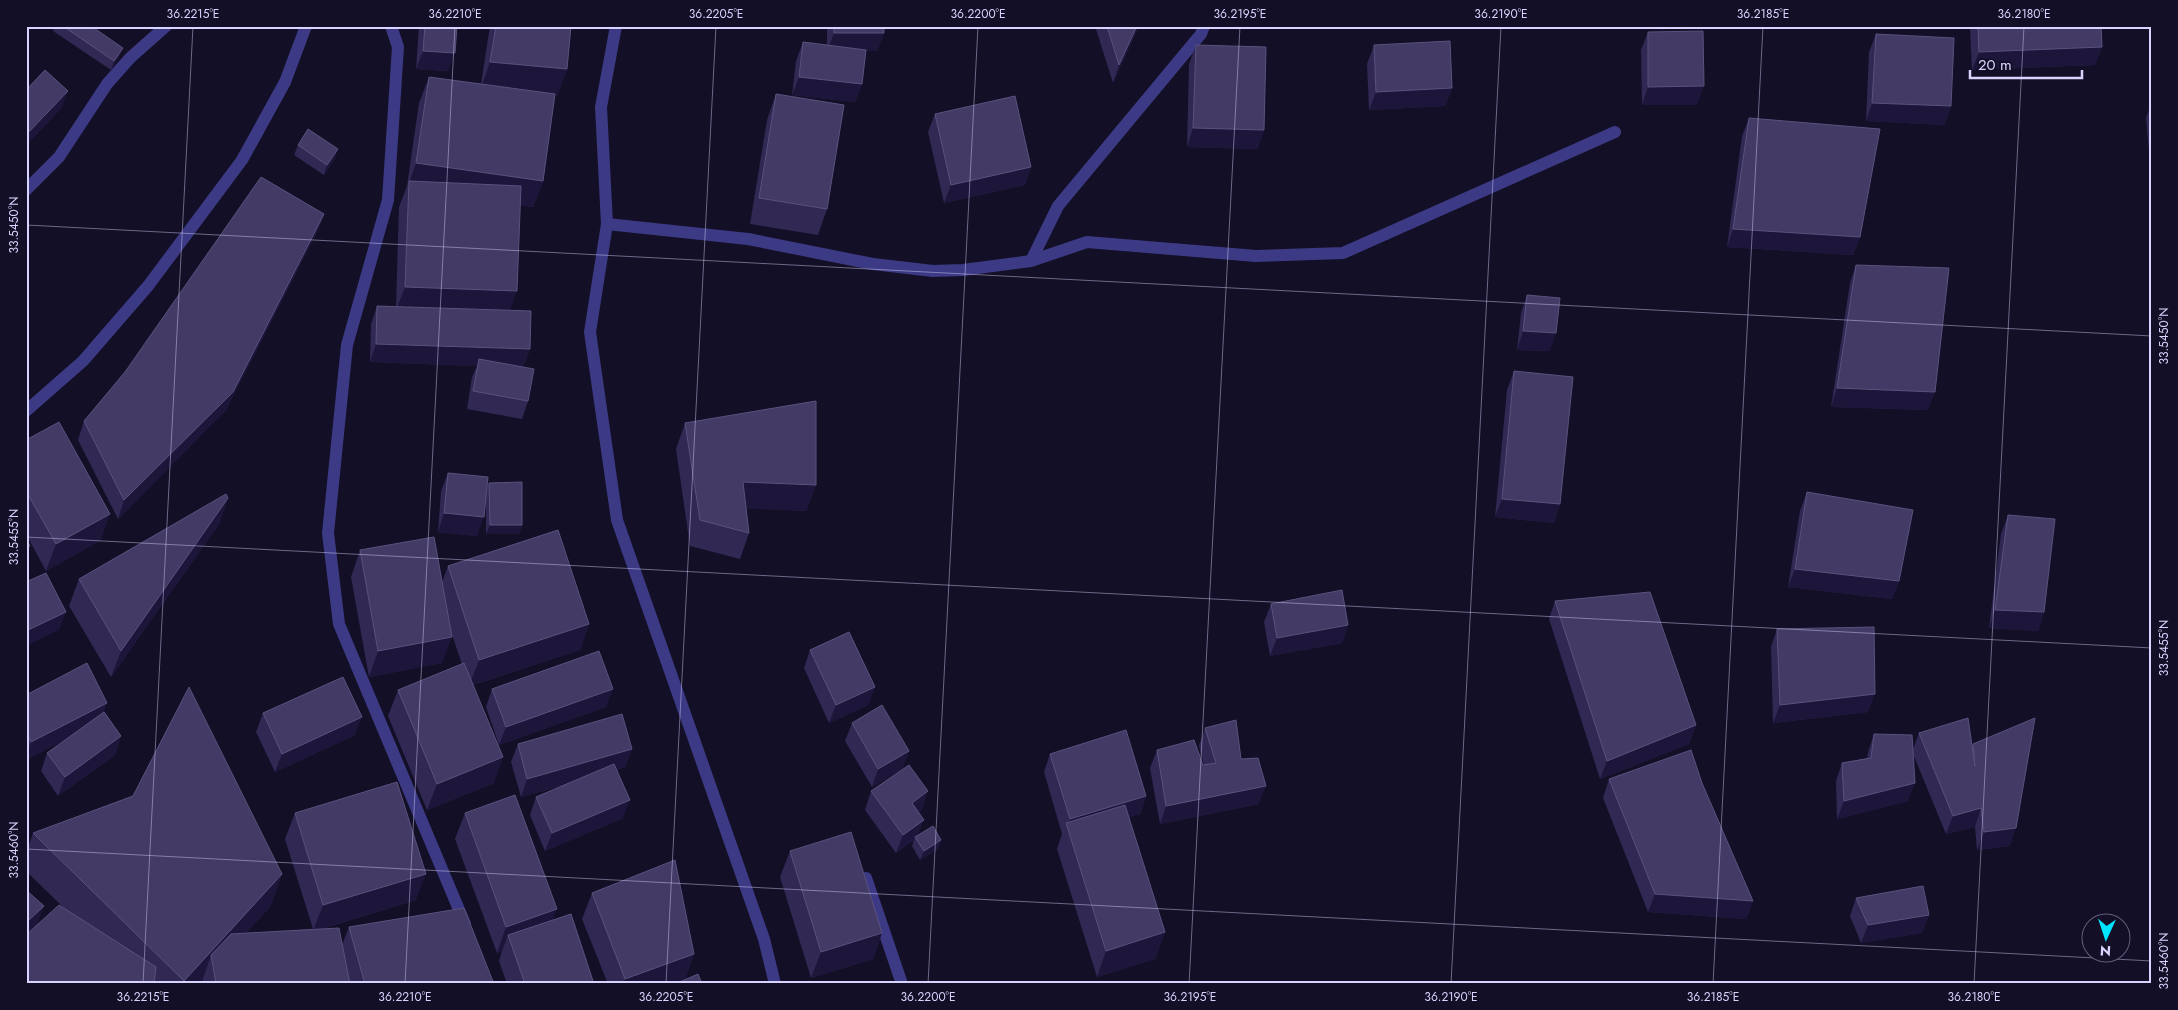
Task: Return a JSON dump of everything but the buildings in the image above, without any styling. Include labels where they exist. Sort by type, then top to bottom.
[{"type":"street","points":[[26,190],[59,157],[108,84],[130,58],[166,26]]},
{"type":"street","points":[[26,411],[90,354],[148,286],[242,160],[286,82],[306,26]]},
{"type":"street","points":[[390,26],[398,47],[388,200],[346,345],[328,533],[339,624],[471,939]]},
{"type":"street","points":[[616,26],[601,107],[607,224],[590,332],[617,520],[764,939],[775,984]]},
{"type":"street","points":[[1031,261],[1058,206],[1200,34],[1204,26]]},
{"type":"street","points":[[607,224],[748,239],[874,264],[933,272],[1031,261],[1086,242],[1256,256],[1343,253],[1616,132]]},
{"type":"street","points":[[866,878],[902,984]]}]
